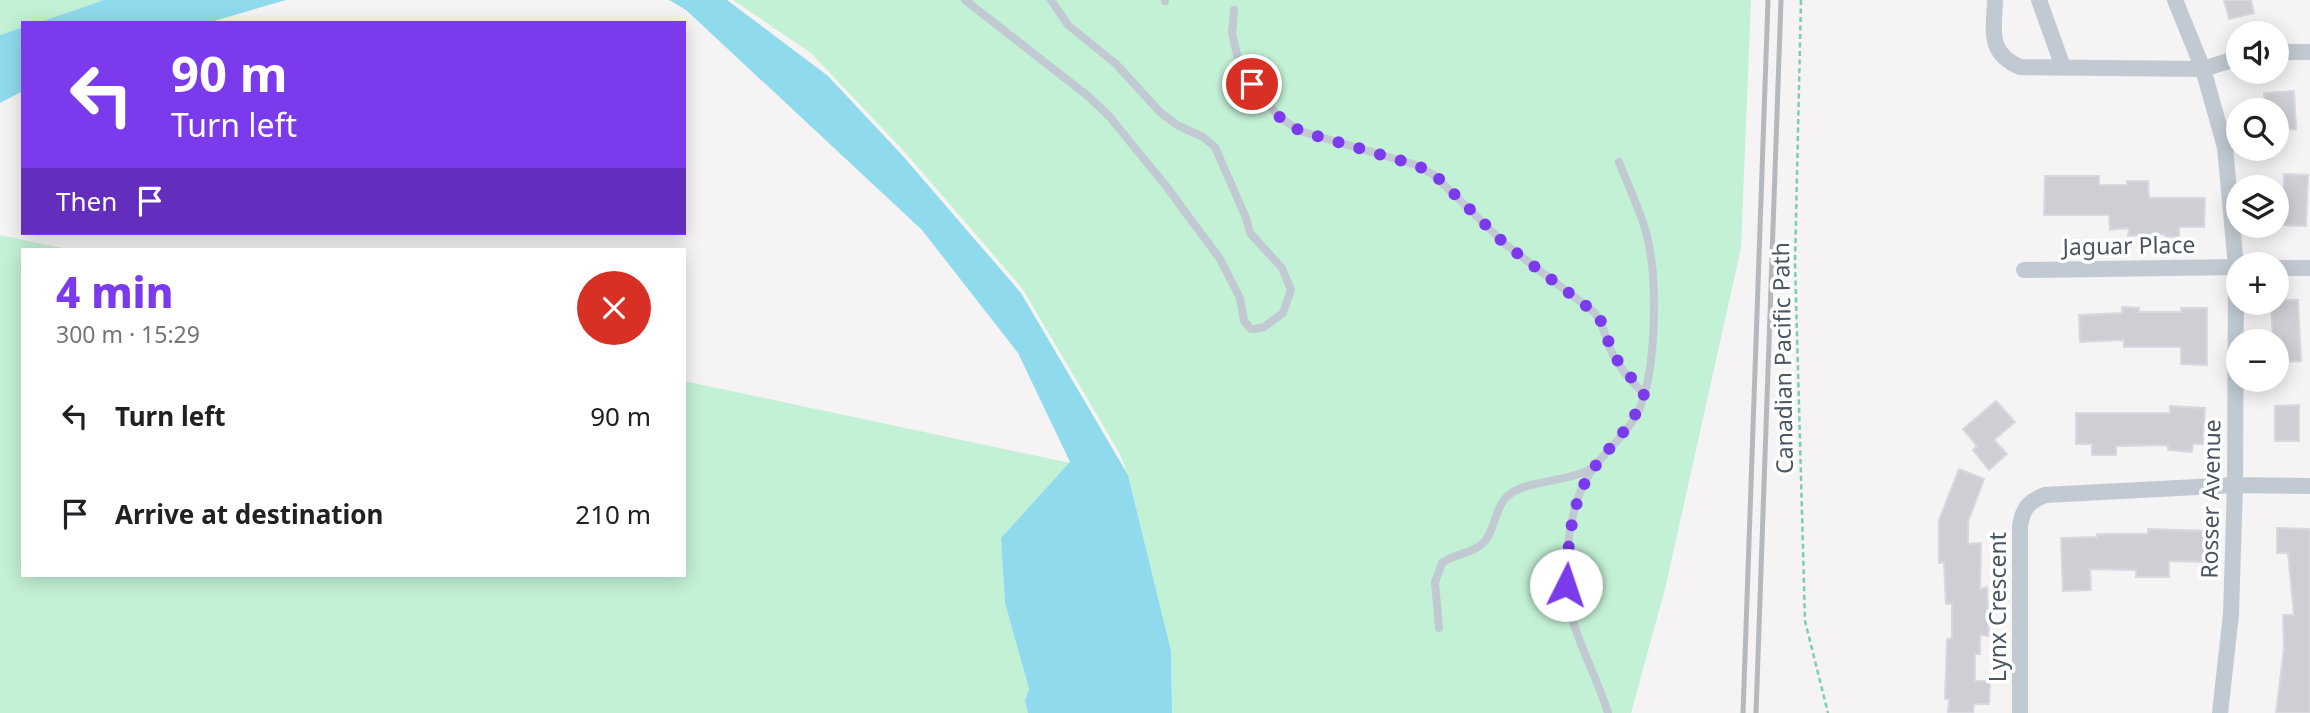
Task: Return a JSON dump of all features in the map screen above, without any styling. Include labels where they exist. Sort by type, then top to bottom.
[{"type":"street","points":[[1995,0],[1993,39],[2005,61],[2020,66],[2203,69],[2226,62]]},
{"type":"street","points":[[2039,0],[2063,67]]},
{"type":"street","name":"Rosser Avenue","points":[[2175,0],[2203,69],[2225,147],[2236,252]]},
{"type":"street","points":[[2289,52],[2310,52]]},
{"type":"street","name":"Jaguar Place","points":[[2024,270],[2226,267]]},
{"type":"street","points":[[2289,268],[2310,268]]},
{"type":"street","name":"Rosser Avenue","points":[[2220,713],[2231,614],[2237,315]]},
{"type":"street","points":[[2235,485],[2310,486]]},
{"type":"street","name":"Lynx Crescent","points":[[2020,713],[2020,526],[2022,511],[2031,500],[2045,495],[2235,485]]},
{"type":"lane","points":[[965,0],[1088,96],[1109,116],[1166,186],[1220,259],[1240,298],[1242,317],[1247,326],[1255,330],[1274,321],[1288,303],[1291,290],[1289,284],[1282,268],[1250,233],[1215,148],[1203,136],[1177,125],[1160,112],[1116,64],[1068,25],[1051,0]]},
{"type":"lane","points":[[1234,10],[1233,33],[1240,68],[1278,116],[1300,131],[1416,165],[1434,174],[1505,244],[1594,312],[1600,319],[1614,356],[1644,394]]},
{"type":"lane","points":[[1608,713],[1570,609],[1566,585],[1570,538],[1580,496],[1590,474],[1628,428],[1644,394],[1653,361],[1650,254],[1645,230],[1619,162]]},
{"type":"lane","points":[[1439,628],[1435,582],[1442,563],[1470,551],[1486,540],[1499,508],[1510,494],[1580,474],[1605,456]]},
{"type":"path","name":"Canadian Pacific Path","points":[[1801,0],[1795,262],[1805,621],[1828,713]]},
{"type":"green space","points":[[0,0],[104,0],[43,21],[21,21],[21,28],[0,35]]},
{"type":"green space","points":[[733,0],[1751,0],[1741,248],[1665,589],[1631,713],[1172,713],[1171,651],[1128,475],[1120,454],[1022,288],[903,150],[811,53]]},
{"type":"green space","points":[[0,235],[62,248],[21,248],[21,577],[686,577],[686,381],[1070,463],[1001,538],[1005,603],[1029,689],[1025,701],[1028,713],[0,713]]},
{"type":"water","points":[[104,0],[286,0],[214,21],[43,21]]},
{"type":"water","points":[[669,0],[727,0],[828,76],[902,155],[1021,293],[1128,475],[1171,651],[1172,713],[1028,713],[1025,701],[1029,689],[1005,603],[1001,538],[1070,462],[1018,353],[922,230],[686,10]]},
{"type":"water","points":[[21,28],[21,92],[0,103],[0,35]]},
{"type":"building","points":[[2224,0],[2251,0],[2254,13],[2229,19]]},
{"type":"building","points":[[2294,91],[2296,129],[2289,129],[2289,98],[2264,98],[2264,93]]},
{"type":"building","points":[[2284,174],[2308,175],[2306,226],[2289,225],[2289,175]]},
{"type":"building","points":[[2045,176],[2099,176],[2099,185],[2127,185],[2127,181],[2148,181],[2149,198],[2205,198],[2204,227],[2179,227],[2179,237],[2165,237],[2165,234],[2128,236],[2129,228],[2110,230],[2109,215],[2044,215]]},
{"type":"building","points":[[2289,300],[2298,300],[2301,361],[2289,362],[2289,329],[2272,329],[2272,315],[2289,315]]},
{"type":"building","points":[[2122,307],[2139,308],[2139,312],[2181,312],[2181,308],[2207,308],[2207,365],[2181,364],[2181,347],[2124,347],[2124,340],[2080,342],[2079,315],[2122,313]]},
{"type":"building","points":[[1996,401],[2015,422],[1994,440],[2007,454],[1989,470],[1973,450],[1977,446],[1963,429]]},
{"type":"building","points":[[2299,405],[2299,441],[2275,441],[2275,406]]},
{"type":"building","points":[[2170,406],[2205,408],[2203,444],[2193,444],[2192,452],[2168,450],[2168,445],[2116,446],[2116,455],[2092,455],[2092,444],[2076,444],[2076,413],[2170,413]]},
{"type":"building","points":[[1959,469],[1984,479],[1968,522],[1968,544],[1981,543],[1980,589],[1987,587],[1989,636],[1980,635],[1980,654],[1975,654],[1975,681],[1990,681],[1989,704],[1974,704],[1973,713],[1948,713],[1949,699],[1945,699],[1947,639],[1952,638],[1952,604],[1946,604],[1944,563],[1939,563],[1939,520]]},
{"type":"building","points":[[2277,528],[2310,529],[2310,713],[2276,713],[2284,648],[2283,615],[2294,615],[2288,553],[2277,553]]},
{"type":"building","points":[[2148,529],[2209,531],[2208,562],[2169,561],[2169,577],[2136,577],[2136,570],[2090,569],[2091,590],[2063,591],[2061,538],[2097,537],[2097,534],[2148,534]]},
{"type":"railway","points":[[1743,713],[1768,0]]},
{"type":"railway","points":[[1756,713],[1781,0]]},
{"type":"route","points":[[1252,84],[1278,116],[1300,131],[1416,165],[1434,174],[1505,244],[1600,319],[1614,356],[1644,394],[1639,410],[1628,428],[1590,474],[1580,496],[1570,538],[1566,585]]}]
